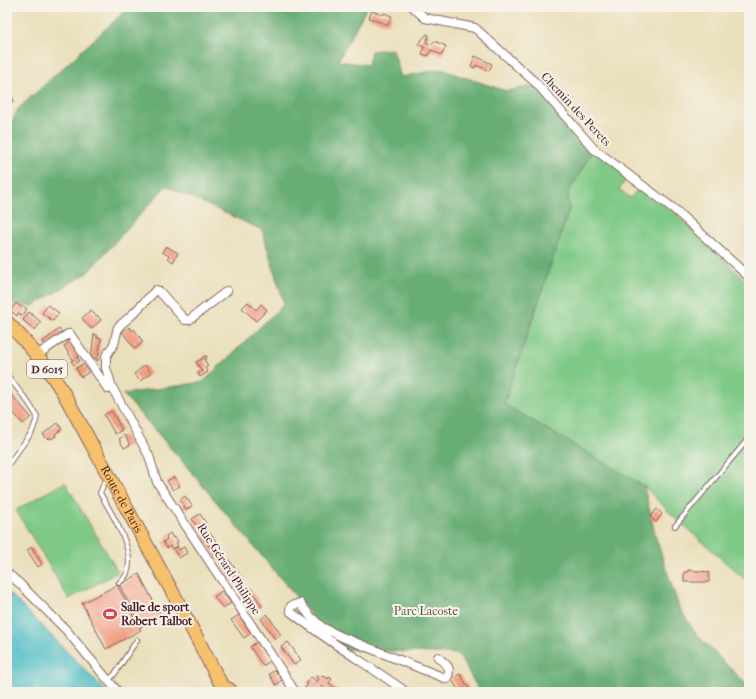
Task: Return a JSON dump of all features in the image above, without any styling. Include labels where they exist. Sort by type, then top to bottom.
[{"type":"main road","name":"Route de Paris","points":[[7,322],[37,355],[52,374],[63,392],[225,690]]},
{"type":"street","name":"Chemin des Perets","points":[[413,7],[425,18],[475,28],[537,84],[594,149],[674,209],[749,277]]},
{"type":"street","points":[[37,355],[70,334],[108,389],[112,387],[106,368],[106,356],[114,344],[118,327],[156,290],[159,291],[185,320],[189,320],[227,291]]},
{"type":"street","name":"Rue Gérard Philippe","points":[[112,387],[149,456],[157,482],[295,692]]},
{"type":"street","points":[[7,573],[66,630],[118,692]]},
{"type":"street","points":[[405,692],[376,670],[312,629],[291,612],[291,606],[300,603],[310,616],[322,627],[342,637],[447,679],[450,672],[449,668],[438,658]]},
{"type":"lane","points":[[7,375],[37,416],[32,432],[7,466]]},
{"type":"lane","points":[[675,526],[749,438]]},
{"type":"lane","points":[[110,477],[104,483],[100,493],[122,533],[129,557],[128,574],[119,583]]},
{"type":"lane","points":[[108,680],[114,675],[137,640]]},
{"type":"green space","name":"Parc Lacoste","points":[[127,7],[367,7],[338,61],[368,65],[371,51],[393,49],[401,77],[440,69],[506,91],[539,85],[594,148],[568,193],[569,210],[504,404],[644,486],[656,538],[679,607],[696,634],[746,684],[749,688],[749,692],[480,692],[458,654],[340,649],[181,460],[123,394],[203,382],[284,304],[262,230],[166,186],[87,273],[33,306],[7,304],[7,132],[18,109],[124,12]]},
{"type":"green space","points":[[594,148],[628,177],[619,189],[630,198],[641,186],[676,214],[749,284],[749,583],[671,514],[644,486],[504,404],[569,210],[568,193]]},
{"type":"green space","points":[[65,482],[118,572],[69,599],[16,510]]},
{"type":"water","points":[[7,591],[107,692],[7,692]]},
{"type":"building","points":[[372,11],[383,15],[384,13],[392,16],[388,25],[369,18]]},
{"type":"building","points":[[427,34],[429,35],[426,42],[432,45],[434,41],[446,46],[442,55],[431,50],[428,56],[422,54],[424,47],[418,44]]},
{"type":"building","points":[[475,56],[492,64],[489,71],[476,65],[475,68],[471,66]]},
{"type":"building","points":[[166,246],[178,253],[173,262],[168,258],[169,256],[162,252]]},
{"type":"building","points":[[248,302],[256,310],[261,304],[267,310],[256,321],[242,308]]},
{"type":"building","points":[[16,303],[27,309],[22,316],[18,313],[17,316],[10,311]]},
{"type":"building","points":[[48,305],[59,313],[53,321],[42,313]]},
{"type":"building","points":[[91,310],[101,320],[91,329],[82,318]]},
{"type":"building","points":[[29,312],[41,322],[35,330],[23,320]]},
{"type":"building","points":[[129,327],[132,331],[134,329],[143,342],[135,349],[122,332]]},
{"type":"building","points":[[59,329],[63,333],[46,347],[43,342]]},
{"type":"building","points":[[94,334],[97,335],[97,338],[101,338],[98,361],[96,358],[91,358]]},
{"type":"building","points":[[69,339],[81,355],[77,357],[80,361],[74,365],[71,361],[73,360],[64,346],[68,343],[67,341]]},
{"type":"building","points":[[204,356],[207,356],[206,359],[204,359],[208,366],[205,368],[208,372],[200,377],[198,373],[202,371],[196,362]]},
{"type":"building","points":[[83,364],[89,372],[81,377],[76,368]]},
{"type":"building","points":[[145,365],[151,373],[140,381],[134,374]]},
{"type":"building","points":[[10,393],[31,417],[23,424],[7,405],[7,395]]},
{"type":"building","points":[[112,411],[122,430],[115,434],[104,415]]},
{"type":"building","points":[[58,423],[62,429],[55,434],[56,436],[51,439],[47,439],[43,434]]},
{"type":"building","points":[[125,435],[130,445],[124,448],[119,439]]},
{"type":"building","points":[[174,477],[180,486],[173,490],[167,481]]},
{"type":"building","points":[[185,496],[192,506],[186,510],[180,500]]},
{"type":"building","points":[[657,509],[662,514],[656,522],[650,517]]},
{"type":"building","points":[[200,514],[206,523],[198,528],[192,519]]},
{"type":"building","points":[[170,533],[178,542],[176,543],[178,546],[172,549],[170,546],[167,548],[163,542],[167,539],[166,536]]},
{"type":"building","points":[[210,533],[225,554],[218,559],[203,537]]},
{"type":"building","points":[[32,547],[42,564],[38,567],[27,550]]},
{"type":"building","points":[[177,547],[179,550],[184,547],[187,553],[179,558],[174,550]]},
{"type":"building","points":[[229,560],[244,581],[236,586],[222,565]]},
{"type":"building","points":[[688,570],[709,572],[709,582],[684,582],[684,572],[688,572]]},
{"type":"building","name":"Salle de sport Robert Talbot","points":[[139,574],[160,614],[139,628],[141,630],[106,649],[82,603],[117,585],[138,625],[140,624],[119,585]]},
{"type":"building","points":[[250,588],[262,606],[255,611],[243,593]]},
{"type":"building","points":[[222,591],[231,603],[223,608],[214,597]]},
{"type":"building","points":[[267,614],[281,635],[275,639],[261,619]]},
{"type":"building","points":[[239,615],[251,633],[244,638],[231,620]]},
{"type":"building","points":[[257,642],[270,661],[263,666],[250,647]]},
{"type":"building","points":[[288,642],[301,660],[294,665],[281,647]]},
{"type":"building","points":[[275,670],[282,680],[276,685],[269,674]]},
{"type":"building","points":[[460,674],[471,692],[460,692],[451,679]]},
{"type":"building","points":[[320,675],[328,679],[329,677],[332,679],[329,683],[339,692],[329,692],[322,686],[319,689],[320,692],[309,692],[305,688],[308,684],[306,683],[311,677],[317,682],[319,679],[317,677]]},
{"type":"place","name":"Salle de sport Robert Talbot","points":[[110,614]]}]
